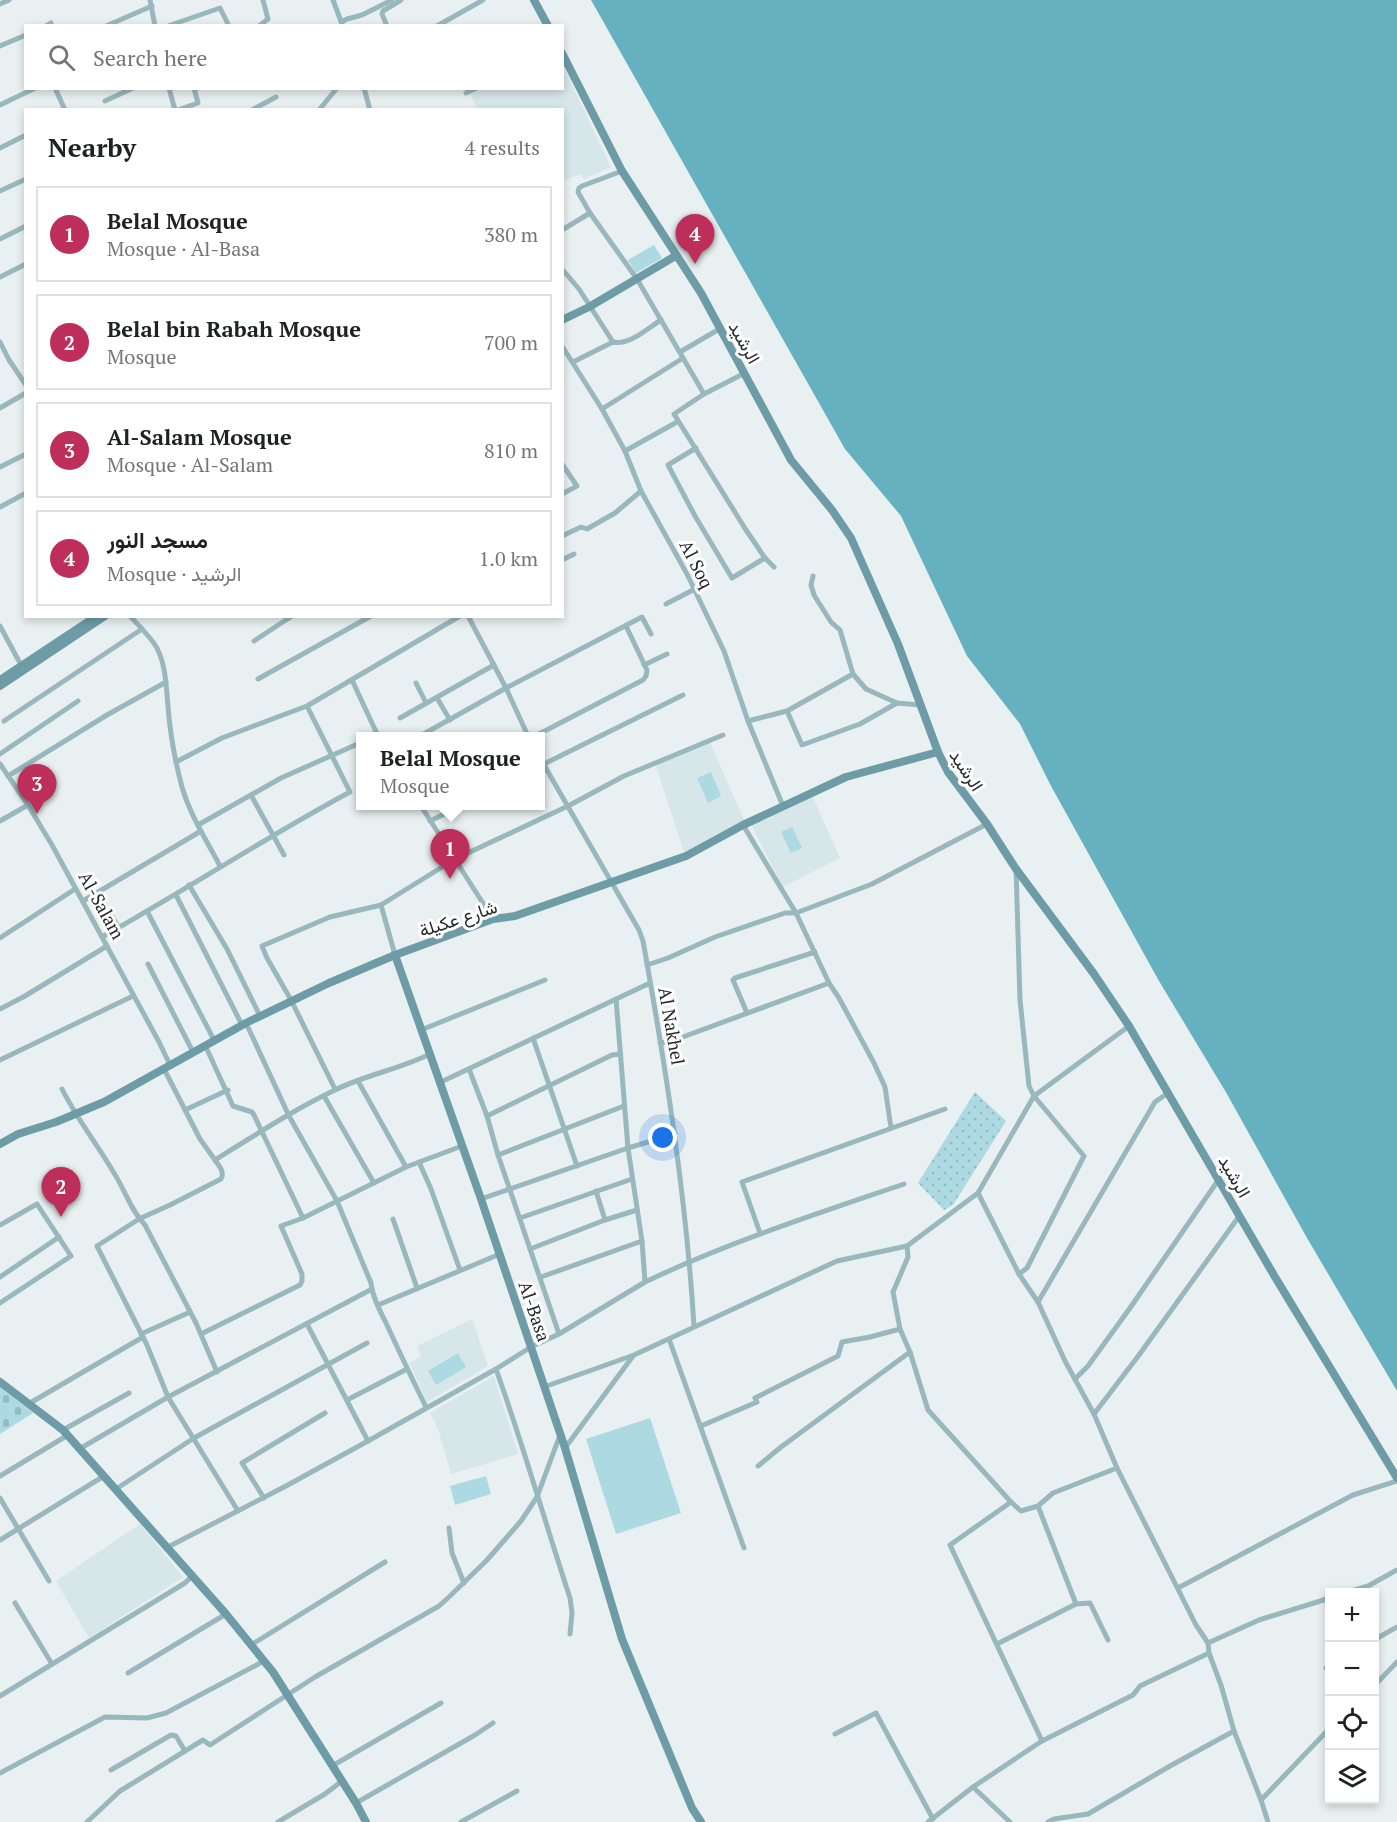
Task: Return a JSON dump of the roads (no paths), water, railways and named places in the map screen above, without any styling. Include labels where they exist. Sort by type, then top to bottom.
[{"type":"street","points":[[0,4],[9,0]]},
{"type":"street","points":[[216,0],[228,24]]},
{"type":"street","points":[[262,24],[268,19],[263,0]]},
{"type":"street","points":[[333,0],[342,24],[392,0]]},
{"type":"street","points":[[386,24],[382,11],[401,0]]},
{"type":"street","points":[[441,24],[483,0]]},
{"type":"street","points":[[534,0],[547,24]]},
{"type":"street","points":[[110,24],[152,2],[155,24]]},
{"type":"street","points":[[174,24],[220,8]]},
{"type":"street","points":[[0,46],[24,35]]},
{"type":"street","name":"الرشيد","points":[[564,56],[622,171],[721,328],[791,460],[832,510],[851,538],[898,644],[938,752],[948,772],[987,824],[1016,869],[1070,940],[1129,1026],[1275,1277],[1397,1479]]},
{"type":"street","points":[[0,105],[31,90]]},
{"type":"street","points":[[56,90],[64,108]]},
{"type":"street","points":[[105,102],[129,90]]},
{"type":"street","points":[[170,90],[176,108]]},
{"type":"street","points":[[195,90],[200,108]]},
{"type":"street","points":[[321,108],[335,90]]},
{"type":"street","points":[[365,90],[369,108]]},
{"type":"street","points":[[466,93],[473,90]]},
{"type":"street","points":[[256,108],[276,97]]},
{"type":"street","points":[[183,108],[198,103]]},
{"type":"street","points":[[0,148],[24,136]]},
{"type":"street","points":[[622,171],[579,188],[578,192],[590,213],[637,279],[705,394]]},
{"type":"street","points":[[0,191],[24,180]]},
{"type":"street","points":[[564,229],[590,213]]},
{"type":"street","points":[[0,239],[24,227]]},
{"type":"street","points":[[564,319],[590,307],[677,256]]},
{"type":"street","points":[[0,277],[24,265]]},
{"type":"street","points":[[564,271],[579,289],[613,342],[619,344],[627,341],[662,320]]},
{"type":"street","points":[[602,409],[721,328]]},
{"type":"street","points":[[0,342],[24,382]]},
{"type":"street","points":[[573,363],[613,342]]},
{"type":"street","name":"Al Soq","points":[[564,349],[602,409],[624,451],[641,491],[687,574],[724,651],[748,722],[783,806]]},
{"type":"street","points":[[745,373],[705,394],[674,414],[765,558],[774,567]]},
{"type":"street","points":[[0,408],[24,394]]},
{"type":"street","points":[[624,451],[677,422]]},
{"type":"street","points":[[696,448],[668,465],[732,578],[765,558]]},
{"type":"street","points":[[0,467],[24,455]]},
{"type":"street","points":[[564,467],[577,486],[564,493]]},
{"type":"street","points":[[564,535],[581,527],[587,529],[615,513],[641,491]]},
{"type":"street","points":[[0,507],[24,495]]},
{"type":"street","points":[[564,559],[574,554]]},
{"type":"street","points":[[813,576],[811,585],[814,595],[831,622],[840,630],[853,674],[866,689],[897,702],[920,705]]},
{"type":"street","points":[[666,604],[693,590]]},
{"type":"street","points":[[428,732],[642,617],[651,634]]},
{"type":"street","points":[[0,680],[92,618]]},
{"type":"street","points":[[0,686],[102,618]]},
{"type":"street","points":[[132,618],[157,647],[166,681],[176,762],[183,791],[220,866]]},
{"type":"street","points":[[254,641],[289,618]]},
{"type":"street","points":[[258,679],[367,618]]},
{"type":"street","points":[[176,762],[222,738],[307,706],[457,618]]},
{"type":"street","points":[[469,618],[507,688],[526,732]]},
{"type":"street","points":[[0,626],[21,664]]},
{"type":"street","points":[[543,732],[646,676],[647,670],[626,627]]},
{"type":"street","points":[[4,721],[142,629]]},
{"type":"street","points":[[644,665],[667,654]]},
{"type":"street","points":[[400,718],[494,665]]},
{"type":"street","points":[[748,722],[787,711],[853,674]]},
{"type":"street","points":[[352,680],[374,732]]},
{"type":"street","points":[[8,777],[166,681]]},
{"type":"street","points":[[416,684],[426,703]]},
{"type":"street","points":[[545,764],[683,695]]},
{"type":"street","points":[[437,698],[450,720]]},
{"type":"street","points":[[0,754],[78,701]]},
{"type":"street","points":[[787,711],[802,745],[860,724],[897,702]]},
{"type":"street","points":[[102,937],[176,895],[295,821],[350,792],[307,706]]},
{"type":"street","points":[[335,1089],[262,946],[330,917],[381,905],[455,859],[568,806],[624,776],[723,735]]},
{"type":"street","points":[[198,825],[281,778],[356,745]]},
{"type":"street","name":"شارع عكيلة","points":[[0,1144],[18,1134],[56,1122],[104,1102],[291,1000],[395,955],[493,919],[515,916],[686,856],[742,825],[846,777],[938,752]]},
{"type":"street","name":"Al-Salam","points":[[0,764],[28,805],[83,901],[133,996],[185,1110],[200,1139],[215,1160]]},
{"type":"street","name":"Al Nakhel","points":[[545,770],[639,930],[643,941],[675,1134],[690,1260],[694,1326]]},
{"type":"street","points":[[251,795],[284,855]]},
{"type":"street","points":[[0,821],[28,805]]},
{"type":"street","points":[[423,810],[493,919]]},
{"type":"street","points":[[430,821],[453,810]]},
{"type":"street","points":[[647,965],[715,937],[785,913],[796,913],[872,884],[987,824]]},
{"type":"street","points":[[742,825],[796,913],[829,983],[858,1032],[885,1088],[891,1128]]},
{"type":"street","points":[[83,901],[201,831]]},
{"type":"street","points":[[1016,869],[1020,1000],[1029,1086],[1034,1096],[1084,1156],[1027,1268],[1019,1274]]},
{"type":"street","points":[[189,885],[227,949],[260,1016]]},
{"type":"street","points":[[0,938],[75,889]]},
{"type":"street","points":[[98,893],[119,928]]},
{"type":"street","points":[[176,895],[244,1024],[289,1116],[337,1201],[372,1283],[372,1290],[378,1305],[426,1407]]},
{"type":"street","name":"Al-Basa","points":[[381,905],[395,955],[441,1082],[565,1448],[622,1639],[692,1808],[701,1822]]},
{"type":"street","points":[[147,910],[214,1040]]},
{"type":"street","points":[[0,1009],[107,946]]},
{"type":"street","points":[[747,1012],[733,981],[735,978],[814,952]]},
{"type":"street","points":[[148,964],[193,1052]]},
{"type":"street","points":[[421,1030],[545,980]]},
{"type":"street","points":[[441,1082],[650,983]]},
{"type":"street","points":[[660,1043],[672,1041],[829,983]]},
{"type":"street","points":[[0,1060],[133,996]]},
{"type":"street","points":[[616,999],[628,1148],[642,1241],[645,1282]]},
{"type":"street","points":[[544,1387],[634,1355],[837,1261],[908,1246],[978,1192],[1034,1096],[1129,1026]]},
{"type":"street","points":[[533,1038],[577,1166]]},
{"type":"street","points":[[205,1046],[228,1090],[233,1106],[252,1112],[303,1218]]},
{"type":"street","points":[[238,1511],[168,1397],[142,1336],[97,1246],[139,1219],[221,1179],[222,1172],[215,1160],[335,1089],[415,1062],[430,1054]]},
{"type":"street","points":[[487,1116],[612,1055],[620,1054]]},
{"type":"street","points":[[469,1069],[487,1116],[559,1334]]},
{"type":"street","points":[[358,1081],[406,1167]]},
{"type":"street","points":[[62,1089],[75,1114],[114,1173],[139,1219],[145,1225],[201,1334],[217,1372]]},
{"type":"street","points":[[185,1110],[228,1090]]},
{"type":"street","points":[[1038,1302],[1155,1102],[1168,1093]]},
{"type":"street","points":[[324,1096],[374,1183]]},
{"type":"street","points":[[498,1155],[624,1107]]},
{"type":"street","points":[[760,1233],[742,1182],[945,1109]]},
{"type":"street","points":[[481,1198],[675,1134]]},
{"type":"street","points":[[201,1334],[300,1285],[302,1274],[281,1226],[303,1218],[406,1167],[462,1146]]},
{"type":"street","points":[[419,1162],[460,1270]]},
{"type":"street","points":[[520,1218],[632,1179]]},
{"type":"street","points":[[1075,1379],[1088,1366],[1219,1179]]},
{"type":"street","points":[[168,1547],[368,1441],[531,1347],[559,1334],[645,1282],[690,1260],[760,1233],[904,1184]]},
{"type":"street","points":[[596,1191],[605,1220]]},
{"type":"street","points":[[978,1192],[1019,1274],[1038,1302],[1094,1414],[1117,1468],[1196,1625],[1209,1643],[1209,1653],[1234,1731],[1268,1822]]},
{"type":"street","points":[[0,1225],[37,1204],[71,1256],[0,1303]]},
{"type":"street","points":[[530,1249],[637,1210]]},
{"type":"street","points":[[1094,1414],[1240,1215]]},
{"type":"street","points":[[393,1219],[417,1288]]},
{"type":"street","points":[[0,1276],[59,1237]]},
{"type":"street","points":[[541,1277],[642,1241]]},
{"type":"street","points":[[908,1246],[908,1257],[893,1292],[900,1329],[910,1352],[928,1410],[1011,1502],[1022,1511],[1038,1506],[1053,1493],[1117,1468]]},
{"type":"street","points":[[378,1305],[500,1254]]},
{"type":"street","points":[[81,1448],[168,1397],[372,1290]]},
{"type":"street","points":[[30,1403],[142,1336],[190,1312]]},
{"type":"street","points":[[307,1324],[368,1441]]},
{"type":"street","points":[[701,1426],[757,1402],[755,1398],[838,1356],[842,1342],[900,1329]]},
{"type":"street","points":[[669,1339],[744,1548]]},
{"type":"street","points":[[116,1489],[194,1438],[367,1343]]},
{"type":"street","points":[[758,1466],[910,1352]]},
{"type":"street","points":[[565,1448],[634,1355]]},
{"type":"street","points":[[347,1400],[407,1369]]},
{"type":"street","points":[[496,1369],[521,1439],[570,1598],[572,1613],[570,1634]]},
{"type":"street","points":[[0,1382],[66,1432],[226,1614],[288,1695],[366,1822]]},
{"type":"street","points":[[0,1476],[129,1393]]},
{"type":"street","points":[[264,1498],[242,1463],[325,1413]]},
{"type":"street","points":[[87,1822],[120,1791],[185,1751],[203,1740],[210,1745],[315,1677],[439,1606],[487,1560],[537,1497],[560,1435]]},
{"type":"street","points":[[0,1540],[105,1476]]},
{"type":"street","points":[[1178,1588],[1353,1495],[1397,1479]]},
{"type":"street","points":[[0,1498],[49,1581]]},
{"type":"street","points":[[1011,1502],[950,1545],[1042,1741]]},
{"type":"street","points":[[1038,1506],[1076,1604]]},
{"type":"street","points":[[449,1528],[452,1552],[464,1583]]},
{"type":"street","points":[[251,1646],[385,1562]]},
{"type":"street","points":[[1362,1588],[1397,1570]]},
{"type":"street","points":[[0,1696],[184,1583],[193,1575]]},
{"type":"street","points":[[1209,1643],[1259,1620],[1325,1599]]},
{"type":"street","points":[[15,1602],[52,1664]]},
{"type":"street","points":[[997,1644],[1076,1604],[1090,1603],[1108,1640]]},
{"type":"street","points":[[128,1673],[226,1614]]},
{"type":"street","points":[[1379,1637],[1397,1627]]},
{"type":"street","points":[[834,1734],[876,1713],[931,1821],[973,1787],[1042,1741],[1132,1695],[1140,1686],[1209,1653]]},
{"type":"street","points":[[0,1773],[105,1717],[147,1718],[166,1713],[264,1661]]},
{"type":"street","points":[[1379,1681],[1397,1662]]},
{"type":"street","points":[[332,1766],[441,1704]]},
{"type":"street","points":[[356,1803],[493,1723]]},
{"type":"street","points":[[1048,1822],[1088,1814],[1234,1731]]},
{"type":"street","points":[[1261,1800],[1325,1732]]},
{"type":"street","points":[[111,1770],[171,1735],[176,1736],[185,1751]]},
{"type":"street","points":[[278,1822],[342,1781]]},
{"type":"street","points":[[973,1787],[1010,1822]]},
{"type":"street","points":[[461,1822],[517,1791]]},
{"type":"place","name":"مسجد النور","points":[[695,264]]},
{"type":"place","name":"Al-Salam Mosque","points":[[37,814]]},
{"type":"place","name":"Belal Mosque","points":[[450,879]]},
{"type":"place","name":"Belal bin Rabah Mosque","points":[[61,1217]]}]
